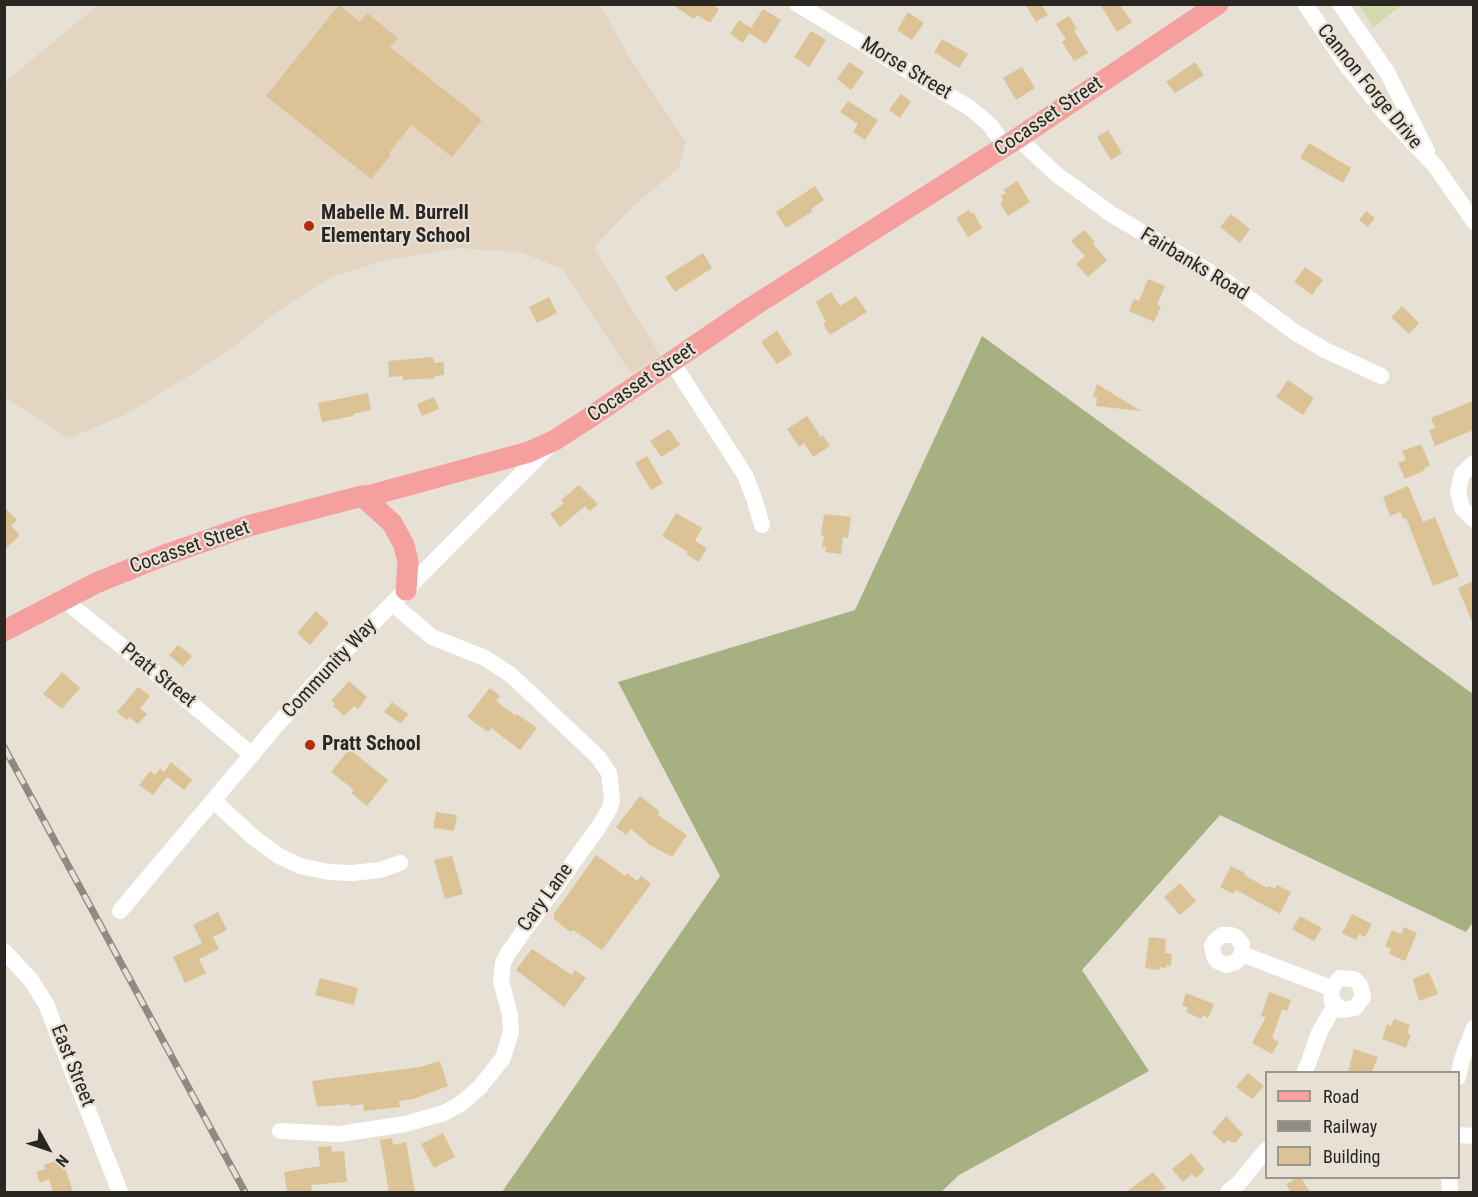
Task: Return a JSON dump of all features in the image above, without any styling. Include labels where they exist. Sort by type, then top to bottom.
[{"type":"main road","name":"Cocasset Street","points":[[4,631],[96,583],[165,555],[248,526],[529,452],[555,440],[752,307],[1011,142],[1218,4]]},
{"type":"main road","points":[[362,496],[392,524],[404,545],[408,562],[399,597]]},
{"type":"street","name":"Morse Street","points":[[797,4],[815,9],[970,108],[1011,142]]},
{"type":"street","name":"Cannon Forge Drive","points":[[1305,4],[1356,77],[1436,167]]},
{"type":"street","name":"Cannon Forge Drive","points":[[1340,4],[1380,60],[1436,167],[1473,222]]},
{"type":"street","points":[[1356,77],[1380,60]]},
{"type":"street","name":"Fairbanks Road","points":[[1011,142],[1112,214],[1228,283],[1296,333],[1333,354],[1381,376]]},
{"type":"street","points":[[672,362],[745,475],[762,525]]},
{"type":"street","name":"Community Way","points":[[120,911],[336,660],[555,440]]},
{"type":"street","points":[[1473,463],[1462,474],[1458,491],[1462,508],[1473,520]]},
{"type":"street","name":"Cary Lane","points":[[280,1131],[340,1134],[414,1122],[444,1113],[462,1103],[480,1087],[503,1058],[511,1032],[510,1015],[501,981],[503,963],[605,817],[612,799],[609,773],[598,757],[511,675],[485,658],[432,637],[399,597]]},
{"type":"street","name":"Pratt Street","points":[[63,599],[252,755]]},
{"type":"street","points":[[214,801],[253,837],[279,856],[300,866],[329,872],[352,873],[380,870],[400,863]]},
{"type":"street","name":"East Street","points":[[4,951],[31,980],[50,1012],[120,1192]]},
{"type":"street","points":[[1242,954],[1331,988]]},
{"type":"street","points":[[1349,977],[1357,981],[1362,988],[1363,997],[1355,1008],[1347,1010],[1335,1005],[1330,997],[1331,988],[1337,981],[1349,977]]},
{"type":"street","points":[[1305,1071],[1320,1033],[1335,1005]]},
{"type":"street","points":[[1459,1071],[1473,1028]]},
{"type":"street","points":[[1228,1192],[1245,1177],[1265,1151]]},
{"type":"shaded area","name":"Mabelle M. Burrell Elementary School","points":[[98,5],[600,5],[630,58],[686,142],[679,168],[633,206],[594,247],[660,355],[631,374],[562,269],[521,252],[457,248],[383,261],[332,277],[276,312],[231,349],[125,415],[69,438],[5,398],[4,83]]},
{"type":"green space","points":[[1359,5],[1402,5],[1373,27]]},
{"type":"green space","points":[[982,336],[1473,694],[1473,922],[1466,932],[1220,815],[1082,970],[1149,1071],[959,1175],[941,1192],[502,1192],[720,876],[618,682],[855,610]]},
{"type":"building","points":[[671,4],[712,4],[719,9],[710,23],[697,15],[694,19]]},
{"type":"building","points":[[1025,4],[1041,4],[1048,15],[1036,22]]},
{"type":"building","points":[[1100,4],[1119,4],[1132,22],[1117,32]]},
{"type":"building","points":[[339,5],[360,22],[367,13],[398,38],[390,47],[482,120],[452,157],[411,125],[371,179],[266,96]]},
{"type":"building","points":[[763,9],[781,20],[766,44],[749,33],[743,43],[730,34],[739,20],[751,28]]},
{"type":"building","points":[[908,12],[924,23],[912,40],[897,30]]},
{"type":"building","points":[[1069,16],[1077,29],[1074,31],[1088,53],[1074,61],[1062,42],[1066,39],[1056,24]]},
{"type":"building","points":[[811,31],[826,40],[809,67],[794,57]]},
{"type":"building","points":[[942,39],[968,54],[959,68],[934,52]]},
{"type":"building","points":[[849,62],[864,72],[851,90],[837,79]]},
{"type":"building","points":[[1195,62],[1204,75],[1175,93],[1166,82]]},
{"type":"building","points":[[1022,67],[1035,88],[1016,100],[1003,78]]},
{"type":"building","points":[[901,94],[911,102],[900,118],[889,110]]},
{"type":"building","points":[[848,101],[878,120],[865,140],[853,132],[858,124],[840,112]]},
{"type":"building","points":[[1108,130],[1122,153],[1111,160],[1097,137]]},
{"type":"building","points":[[1309,143],[1351,168],[1343,183],[1300,158]]},
{"type":"building","points":[[1017,181],[1030,202],[1008,216],[1000,203],[1003,200],[1001,196],[1006,193],[1003,190]]},
{"type":"building","points":[[815,186],[824,200],[811,209],[813,211],[786,228],[776,212]]},
{"type":"building","points":[[969,210],[971,214],[973,212],[982,228],[968,237],[956,218]]},
{"type":"building","points":[[1366,211],[1375,218],[1368,227],[1359,220]]},
{"type":"building","points":[[1231,214],[1250,229],[1240,243],[1220,227]]},
{"type":"building","points":[[1084,230],[1107,260],[1088,277],[1076,264],[1085,256],[1071,241]]},
{"type":"building","points":[[703,253],[712,268],[675,292],[665,277]]},
{"type":"building","points":[[1305,267],[1323,280],[1312,295],[1294,282]]},
{"type":"building","points":[[1148,279],[1165,286],[1157,305],[1161,306],[1154,322],[1129,311],[1134,299],[1139,301]]},
{"type":"building","points":[[831,292],[840,306],[856,296],[867,312],[830,335],[823,324],[826,322],[816,302]]},
{"type":"building","points":[[549,297],[557,313],[537,323],[529,307]]},
{"type":"building","points":[[1402,306],[1419,323],[1409,334],[1391,317]]},
{"type":"building","points":[[777,331],[792,354],[777,364],[761,342]]},
{"type":"building","points":[[433,357],[434,363],[444,362],[444,375],[435,376],[435,378],[403,380],[403,376],[389,377],[388,361]]},
{"type":"building","points":[[1288,380],[1314,398],[1303,415],[1276,397]]},
{"type":"building","points":[[1097,384],[1141,411],[1096,406],[1097,398],[1093,397]]},
{"type":"building","points":[[368,393],[371,410],[322,422],[318,403]]},
{"type":"building","points":[[434,397],[439,409],[422,416],[417,404]]},
{"type":"building","points":[[1473,401],[1473,430],[1435,446],[1429,430],[1435,428],[1431,418]]},
{"type":"building","points":[[807,416],[830,446],[813,457],[804,443],[799,447],[787,429]]},
{"type":"building","points":[[669,429],[680,445],[661,457],[650,441]]},
{"type":"building","points":[[1421,444],[1430,465],[1424,468],[1425,470],[1405,479],[1398,463],[1406,460],[1402,451]]},
{"type":"building","points":[[647,456],[663,483],[651,490],[635,463]]},
{"type":"building","points":[[579,485],[598,504],[590,511],[585,506],[560,527],[550,514],[564,503],[561,500]]},
{"type":"building","points":[[1408,486],[1423,522],[1435,517],[1459,576],[1433,586],[1406,518],[1403,519],[1400,512],[1390,516],[1383,497]]},
{"type":"building","points":[[4,507],[17,520],[11,526],[20,535],[4,550]]},
{"type":"building","points":[[676,513],[702,528],[695,541],[707,548],[699,562],[686,554],[688,552],[662,536]]},
{"type":"building","points":[[824,514],[851,517],[848,538],[843,537],[841,554],[825,552],[826,547],[822,547]]},
{"type":"building","points":[[1473,581],[1473,624],[1458,588]]},
{"type":"building","points":[[316,611],[329,623],[310,645],[297,633]]},
{"type":"building","points":[[178,645],[192,656],[183,667],[169,655]]},
{"type":"building","points":[[62,672],[80,688],[62,709],[43,694]]},
{"type":"building","points":[[349,681],[367,697],[358,709],[354,706],[344,716],[331,701]]},
{"type":"building","points":[[138,687],[150,696],[140,709],[147,714],[138,724],[129,717],[127,720],[117,712]]},
{"type":"building","points":[[490,688],[500,696],[496,701],[537,728],[520,750],[491,728],[488,732],[467,717]]},
{"type":"building","points":[[392,702],[408,714],[401,724],[384,712]]},
{"type":"building","points":[[349,749],[388,780],[367,806],[351,793],[354,790],[331,772]]},
{"type":"building","points":[[171,762],[192,780],[184,790],[167,777],[153,795],[139,785],[150,771],[155,775],[160,768],[164,772]]},
{"type":"building","points":[[640,796],[659,811],[658,815],[687,835],[672,857],[650,845],[631,829],[626,835],[616,827]]},
{"type":"building","points":[[436,812],[457,815],[454,831],[433,828]]},
{"type":"building","points":[[596,855],[625,876],[627,873],[637,881],[641,876],[651,884],[602,950],[554,919],[554,914]]},
{"type":"building","points":[[452,856],[463,894],[445,899],[434,860]]},
{"type":"building","points":[[1231,866],[1268,888],[1269,886],[1275,889],[1277,885],[1291,892],[1280,914],[1236,890],[1233,894],[1220,887]]},
{"type":"building","points":[[1180,883],[1196,901],[1180,915],[1164,897]]},
{"type":"building","points":[[218,912],[227,930],[213,937],[219,949],[199,959],[206,973],[185,983],[173,957],[202,943],[193,925]]},
{"type":"building","points":[[1352,914],[1372,924],[1365,937],[1359,934],[1356,940],[1342,933]]},
{"type":"building","points":[[1300,916],[1322,928],[1314,941],[1292,929]]},
{"type":"building","points":[[1404,927],[1417,933],[1405,961],[1389,954],[1391,949],[1385,946],[1392,930],[1401,934]]},
{"type":"building","points":[[1149,937],[1166,939],[1165,953],[1172,954],[1171,966],[1160,967],[1159,970],[1145,968]]},
{"type":"building","points":[[532,949],[572,975],[575,970],[586,978],[564,1007],[516,970]]},
{"type":"building","points":[[1429,972],[1438,994],[1419,1001],[1413,979]]},
{"type":"building","points":[[320,978],[358,988],[354,1005],[315,995]]},
{"type":"building","points":[[1269,992],[1291,1000],[1287,1011],[1282,1009],[1272,1038],[1279,1042],[1272,1054],[1252,1043],[1266,1017],[1261,1016]]},
{"type":"building","points":[[1186,993],[1214,1004],[1208,1018],[1203,1015],[1201,1019],[1186,1012],[1188,1008],[1182,1005]]},
{"type":"building","points":[[1394,1019],[1410,1025],[1407,1033],[1411,1035],[1406,1048],[1382,1039],[1387,1024],[1391,1026]]},
{"type":"building","points":[[1354,1049],[1378,1057],[1372,1071],[1348,1071]]},
{"type":"building","points":[[440,1061],[448,1086],[413,1099],[399,1101],[400,1107],[364,1111],[363,1104],[317,1107],[312,1081],[420,1067]]},
{"type":"building","points":[[1248,1073],[1264,1086],[1252,1099],[1236,1087]]},
{"type":"building","points":[[1226,1116],[1243,1134],[1235,1143],[1227,1140],[1224,1144],[1212,1133]]},
{"type":"building","points":[[443,1133],[455,1157],[434,1168],[421,1144]]},
{"type":"building","points":[[392,1138],[393,1145],[406,1142],[415,1192],[389,1192],[380,1140]]},
{"type":"building","points":[[331,1146],[332,1152],[344,1151],[347,1182],[311,1185],[312,1192],[287,1192],[284,1172],[320,1166],[318,1147]]},
{"type":"building","points":[[1191,1153],[1205,1170],[1196,1178],[1192,1174],[1183,1182],[1172,1169]]},
{"type":"building","points":[[62,1159],[73,1192],[53,1192],[49,1179],[40,1183],[36,1172],[45,1169],[44,1165]]},
{"type":"building","points":[[1153,1172],[1166,1188],[1159,1192],[1126,1192]]},
{"type":"building","points":[[1295,1179],[1302,1179],[1310,1192],[1291,1192],[1286,1184]]},
{"type":"railway","points":[[4,747],[245,1192]]},
{"type":"place","name":"Mabelle M. Burrell Elementary School","points":[[309,226]]},
{"type":"place","name":"Pratt School","points":[[310,745]]}]
